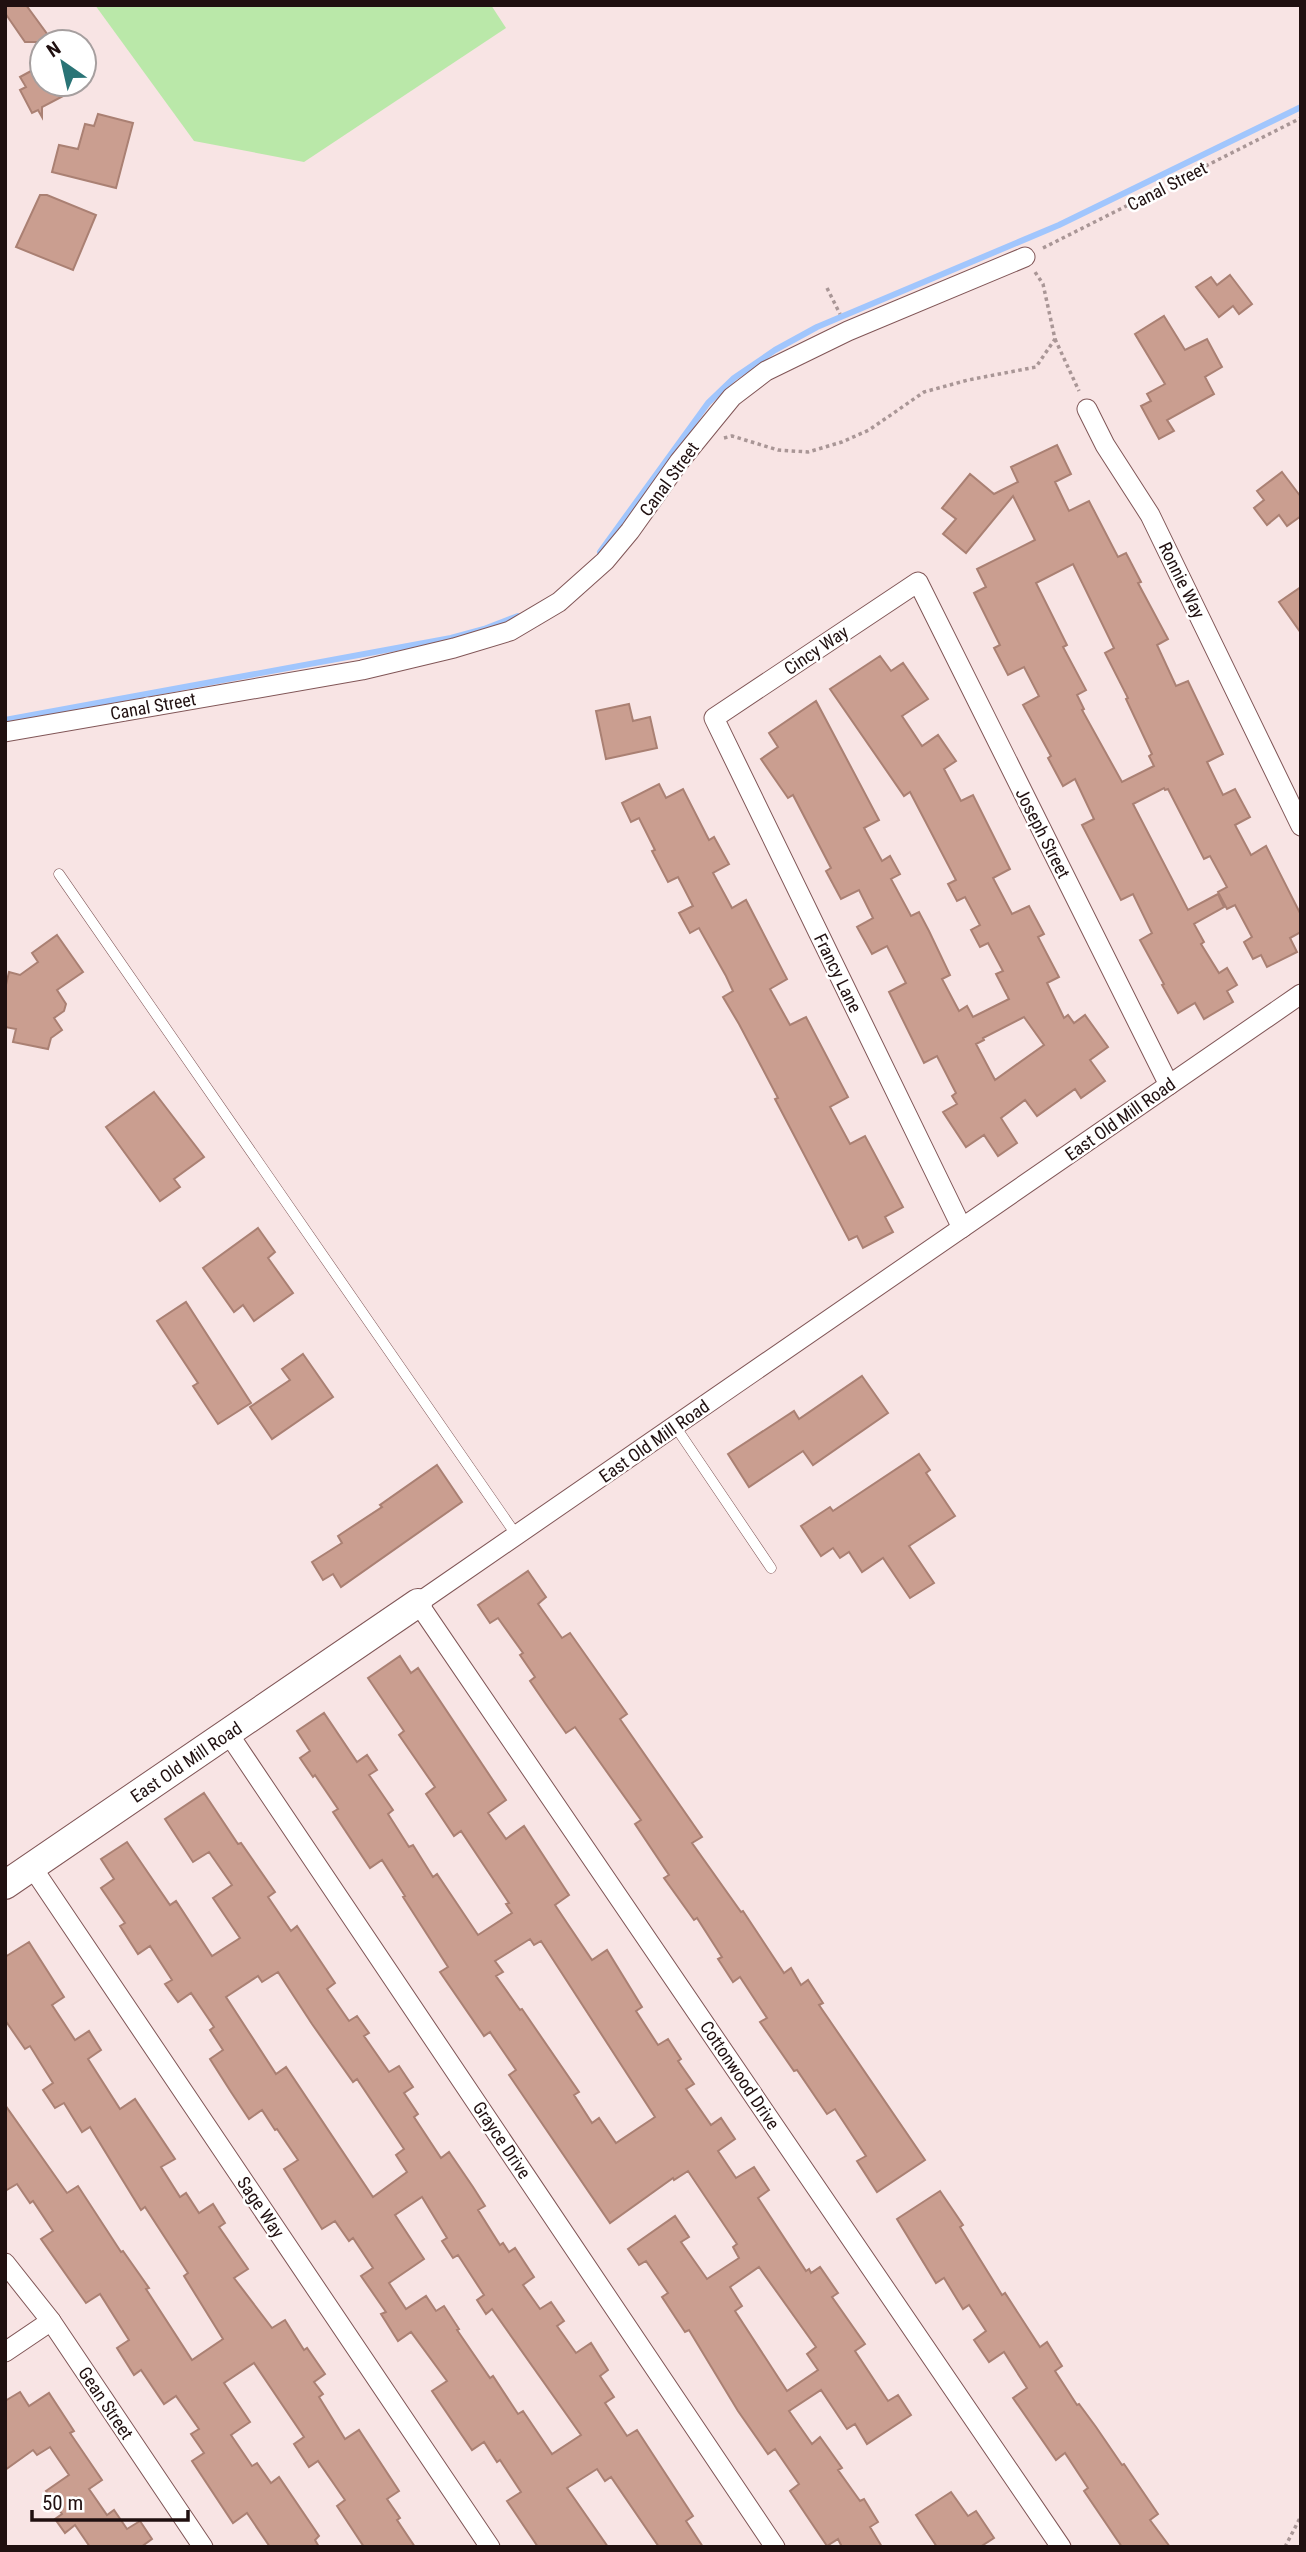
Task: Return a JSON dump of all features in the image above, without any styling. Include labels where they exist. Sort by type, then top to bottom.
[{"type":"street","name":"Canal Street","points":[[5,732],[362,670],[454,648],[510,631],[559,602],[605,561],[714,419],[733,397],[766,370],[849,331],[1025,257]]},
{"type":"street","name":"Ronnie Way","points":[[1087,409],[1105,445],[1150,515],[1301,826]]},
{"type":"street","name":"Cincy Way","points":[[714,718],[918,582]]},
{"type":"street","name":"Joseph Street","points":[[918,582],[1169,1085]]},
{"type":"street","name":"Francy Lane","points":[[714,718],[962,1228]]},
{"type":"street","name":"East Old Mill Road","points":[[5,1885],[517,1536],[1301,994]]},
{"type":"street","name":"Cottonwood Drive","points":[[418,1603],[1061,2547]]},
{"type":"street","name":"Grayce Drive","points":[[228,1733],[775,2547]]},
{"type":"street","name":"Sage Way","points":[[32,1867],[490,2547]]},
{"type":"street","name":"Gean Street","points":[[5,2263],[51,2321],[203,2547]]},
{"type":"street","points":[[5,2352],[51,2321]]},
{"type":"lane","points":[[59,874],[517,1536]]},
{"type":"lane","points":[[675,1426],[771,1568]]},
{"type":"path","name":"Canal Street","points":[[1025,257],[1301,118]]},
{"type":"path","points":[[1025,257],[1043,284],[1055,339],[1087,409]]},
{"type":"path","points":[[827,288],[837,308]]},
{"type":"path","points":[[721,439],[732,436],[778,450],[808,452],[842,442],[869,430],[924,392],[1035,367],[1055,339]]},
{"type":"path","points":[[1285,2547],[1301,2516]]},
{"type":"green space","points":[[95,5],[491,5],[506,28],[304,162],[194,141]]},
{"type":"building","points":[[5,5],[26,5],[43,28],[28,28],[28,42],[25,42],[5,13]]},
{"type":"building","points":[[28,73],[28,98],[59,98],[42,107],[42,117],[38,110],[32,113],[20,90],[26,87],[20,77]]},
{"type":"building","points":[[98,114],[133,123],[116,188],[52,172],[59,145],[78,149],[85,124],[94,126]]},
{"type":"building","points":[[40,195],[47,195],[96,215],[73,270],[16,247]]},
{"type":"building","points":[[1230,275],[1252,304],[1239,314],[1233,306],[1219,317],[1196,287],[1211,277],[1217,285]]},
{"type":"building","points":[[1164,316],[1185,350],[1207,339],[1222,367],[1205,377],[1214,394],[1167,420],[1174,431],[1159,439],[1141,406],[1151,401],[1147,394],[1165,384],[1135,334]]},
{"type":"building","points":[[1057,445],[1071,474],[1055,482],[1069,511],[1089,501],[1118,557],[1126,553],[1141,582],[1138,583],[1168,639],[1157,645],[1176,686],[1188,681],[1223,754],[1207,762],[1223,795],[1235,789],[1250,817],[1235,825],[1251,855],[1266,846],[1301,915],[1301,932],[1290,938],[1297,952],[1267,967],[1261,955],[1253,959],[1244,942],[1252,937],[1235,905],[1227,909],[1218,892],[1227,887],[1210,856],[1204,859],[1168,789],[1164,788],[1133,804],[1188,910],[1218,894],[1224,907],[1194,924],[1204,942],[1201,944],[1219,973],[1227,968],[1237,985],[1227,991],[1233,1002],[1204,1019],[1195,1003],[1178,1013],[1162,985],[1164,984],[1140,940],[1152,933],[1133,894],[1121,900],[1082,825],[1094,819],[1075,779],[1063,786],[1048,758],[1051,756],[1023,705],[1039,696],[1024,667],[1008,675],[994,648],[1000,645],[974,593],[986,587],[977,569],[1035,540],[1013,496],[966,553],[943,534],[956,519],[942,508],[970,474],[994,494],[1018,482],[1011,467]],"holes":[[[1073,564],[1114,648],[1105,653],[1128,698],[1126,699],[1152,754],[1149,756],[1154,766],[1122,782],[1082,710],[1084,709],[1077,695],[1086,690],[1063,647],[1067,645],[1036,583]]]},
{"type":"building","points":[[1282,472],[1301,497],[1301,516],[1287,526],[1279,515],[1267,525],[1254,508],[1264,500],[1257,491]]},
{"type":"building","points":[[1301,587],[1301,633],[1279,602]]},
{"type":"building","points":[[880,656],[891,671],[903,663],[928,699],[902,716],[922,746],[938,735],[956,761],[944,769],[961,801],[973,795],[1010,869],[993,878],[1012,914],[1029,906],[1044,934],[1038,937],[1059,977],[1047,983],[1064,1018],[1068,1015],[1074,1023],[1085,1015],[1108,1047],[1090,1060],[1105,1081],[1081,1098],[1075,1089],[1037,1116],[1025,1100],[1001,1118],[1017,1143],[998,1156],[984,1135],[966,1147],[943,1112],[957,1104],[952,1096],[956,1093],[937,1056],[924,1063],[889,992],[906,983],[887,946],[872,954],[857,927],[873,918],[859,890],[841,899],[826,871],[831,868],[793,795],[788,798],[761,759],[778,747],[769,733],[816,701],[879,820],[864,828],[882,861],[890,856],[900,874],[891,879],[911,916],[919,912],[929,931],[950,975],[942,979],[959,1011],[967,1006],[973,1017],[1009,999],[996,974],[1003,971],[988,943],[980,947],[971,930],[980,925],[965,897],[957,901],[948,884],[956,880],[910,792],[904,796],[830,689]],"holes":[[[1024,1017],[1044,1045],[995,1080],[976,1044]]]},
{"type":"building","points":[[629,704],[633,721],[650,717],[657,748],[606,759],[596,711]]},
{"type":"building","points":[[659,784],[666,798],[683,789],[709,840],[714,837],[729,864],[713,873],[732,908],[746,900],[787,979],[770,989],[790,1025],[806,1017],[848,1097],[830,1107],[850,1144],[865,1136],[903,1207],[885,1217],[893,1232],[863,1248],[857,1236],[849,1240],[775,1099],[778,1098],[723,997],[733,991],[726,976],[699,928],[690,933],[679,913],[693,906],[678,877],[668,882],[639,818],[631,822],[622,803]]},
{"type":"building","points":[[57,935],[83,972],[57,990],[66,1004],[64,1011],[54,1018],[62,1030],[51,1038],[48,1049],[13,1042],[16,1029],[5,1027],[5,989],[9,972],[20,975],[38,962],[32,953]]},
{"type":"building","points":[[154,1092],[204,1157],[174,1179],[180,1187],[160,1201],[106,1127]]},
{"type":"building","points":[[258,1228],[275,1252],[268,1258],[293,1293],[254,1321],[243,1305],[234,1312],[203,1268]]},
{"type":"building","points":[[186,1302],[251,1403],[218,1424],[193,1386],[198,1383],[157,1321]]},
{"type":"building","points":[[303,1354],[333,1397],[272,1439],[250,1407],[290,1380],[282,1369]]},
{"type":"building","points":[[862,1376],[888,1413],[813,1465],[803,1451],[749,1487],[728,1454],[794,1411],[799,1419]]},
{"type":"building","points":[[919,1454],[930,1470],[926,1473],[955,1516],[909,1546],[934,1583],[910,1598],[883,1558],[862,1572],[849,1552],[840,1558],[833,1548],[821,1556],[801,1526],[830,1507],[833,1511]]},
{"type":"building","points":[[437,1465],[462,1502],[341,1587],[333,1574],[323,1580],[312,1562],[342,1543],[338,1536]]},
{"type":"building","points":[[528,1571],[546,1597],[538,1604],[562,1638],[570,1633],[627,1714],[620,1719],[702,1837],[692,1843],[741,1912],[743,1911],[784,1973],[791,1968],[801,1985],[808,1980],[823,2003],[819,2005],[925,2160],[877,2192],[857,2161],[866,2156],[835,2109],[827,2114],[797,2070],[794,2071],[760,2022],[767,2018],[740,1977],[733,1982],[718,1959],[722,1957],[697,1918],[694,1920],[664,1878],[669,1875],[635,1824],[641,1820],[575,1727],[566,1733],[530,1681],[535,1677],[520,1655],[523,1653],[498,1618],[490,1623],[478,1605]]},
{"type":"building","points":[[400,1656],[411,1673],[418,1668],[506,1800],[488,1813],[506,1839],[524,1826],[569,1895],[555,1905],[592,1960],[607,1950],[642,2007],[636,2011],[658,2045],[668,2039],[681,2059],[678,2061],[694,2084],[686,2089],[711,2125],[721,2118],[735,2139],[718,2151],[736,2178],[754,2167],[769,2190],[758,2198],[806,2271],[809,2269],[811,2273],[820,2267],[838,2293],[832,2297],[865,2344],[855,2351],[888,2401],[898,2395],[911,2415],[867,2444],[855,2424],[847,2429],[821,2390],[789,2411],[812,2444],[820,2437],[842,2468],[838,2470],[860,2501],[864,2499],[878,2522],[870,2527],[882,2547],[842,2547],[838,2539],[827,2546],[790,2491],[799,2484],[775,2449],[768,2454],[738,2411],[689,2330],[685,2332],[662,2297],[668,2293],[646,2261],[639,2265],[628,2249],[675,2216],[689,2237],[681,2242],[707,2279],[739,2258],[733,2247],[737,2244],[688,2171],[674,2180],[673,2178],[610,2223],[509,2075],[516,2070],[490,2032],[484,2036],[440,1972],[448,1967],[382,1860],[370,1868],[333,1812],[338,1809],[300,1758],[310,1751],[297,1731],[324,1713],[357,1762],[367,1755],[377,1770],[369,1775],[393,1810],[388,1814],[409,1847],[413,1845],[433,1877],[437,1874],[478,1935],[512,1913],[506,1904],[509,1903],[461,1831],[454,1836],[426,1794],[435,1787],[399,1735],[404,1731],[368,1678]],"holes":[[[530,1939],[534,1945],[541,1941],[655,2117],[616,2143],[599,2118],[592,2123],[574,2095],[579,2092],[496,1976],[503,1972],[495,1961]],[[759,2267],[816,2347],[807,2354],[818,2370],[787,2391],[735,2311],[742,2306],[730,2287]]]},
{"type":"building","points":[[204,1793],[238,1844],[241,1843],[275,1892],[268,1897],[291,1931],[297,1926],[335,1983],[327,1989],[349,2021],[357,2016],[369,2033],[364,2036],[389,2072],[399,2066],[413,2087],[404,2093],[418,2114],[414,2117],[441,2158],[449,2152],[473,2187],[485,2206],[478,2210],[500,2245],[503,2243],[509,2252],[515,2248],[534,2277],[523,2285],[540,2309],[551,2302],[564,2321],[557,2326],[576,2353],[591,2343],[608,2370],[600,2376],[614,2397],[605,2403],[627,2436],[637,2430],[693,2516],[686,2521],[703,2547],[659,2547],[611,2477],[605,2481],[597,2469],[567,2488],[608,2547],[538,2547],[507,2501],[521,2492],[500,2460],[497,2462],[484,2442],[472,2450],[432,2391],[447,2381],[411,2332],[398,2341],[381,2314],[386,2312],[361,2276],[373,2268],[353,2238],[349,2241],[335,2221],[322,2229],[284,2169],[298,2160],[262,2110],[249,2119],[210,2059],[223,2050],[210,2030],[214,2027],[191,1993],[178,2002],[165,1984],[172,1980],[150,1946],[138,1954],[120,1926],[125,1923],[101,1888],[114,1879],[101,1859],[127,1842],[170,1905],[176,1901],[212,1956],[240,1938],[213,1898],[232,1885],[209,1852],[193,1862],[165,1819]],"holes":[[[278,1972],[353,2082],[357,2079],[404,2149],[396,2155],[407,2172],[373,2197],[286,2067],[276,2074],[226,1997],[258,1976],[262,1982]],[[422,2197],[447,2238],[442,2241],[453,2258],[458,2255],[484,2295],[477,2300],[486,2314],[492,2309],[581,2435],[552,2454],[523,2411],[518,2414],[493,2376],[490,2378],[444,2306],[436,2311],[426,2296],[406,2309],[389,2283],[424,2259],[395,2215]]]},
{"type":"building","points":[[29,1942],[64,1997],[52,2005],[75,2040],[89,2031],[101,2050],[88,2059],[120,2109],[135,2099],[175,2159],[161,2167],[180,2197],[186,2193],[199,2213],[213,2204],[225,2223],[219,2227],[248,2269],[234,2278],[272,2328],[285,2320],[304,2350],[307,2348],[325,2374],[314,2382],[323,2394],[319,2397],[345,2439],[359,2430],[399,2491],[387,2499],[415,2547],[364,2547],[337,2506],[345,2500],[318,2461],[309,2467],[294,2444],[304,2437],[254,2363],[224,2383],[250,2422],[231,2435],[252,2466],[257,2463],[271,2483],[279,2477],[319,2536],[315,2540],[319,2547],[270,2547],[247,2513],[233,2523],[192,2461],[204,2453],[191,2434],[199,2429],[176,2396],[164,2404],[141,2370],[134,2375],[117,2348],[129,2340],[100,2294],[86,2303],[41,2239],[53,2231],[33,2201],[30,2203],[17,2184],[5,2191],[5,2105],[67,2193],[78,2186],[121,2252],[123,2251],[149,2288],[146,2289],[192,2360],[223,2339],[184,2276],[188,2273],[145,2207],[141,2210],[90,2127],[82,2132],[64,2103],[55,2108],[43,2090],[53,2083],[30,2046],[25,2049],[5,2020],[5,1957]]},
{"type":"building","points":[[940,2191],[963,2225],[960,2227],[1002,2295],[1005,2293],[1040,2347],[1047,2342],[1062,2366],[1055,2371],[1158,2514],[1150,2520],[1170,2547],[1122,2547],[1084,2491],[1088,2488],[1065,2453],[1056,2460],[1013,2398],[1027,2388],[1004,2352],[989,2362],[974,2340],[986,2331],[969,2305],[963,2309],[944,2278],[936,2283],[897,2219]]},
{"type":"building","points":[[20,2392],[29,2406],[49,2393],[74,2431],[70,2433],[102,2480],[89,2489],[107,2515],[114,2510],[127,2529],[140,2521],[152,2539],[141,2547],[90,2547],[75,2525],[65,2533],[55,2519],[62,2514],[46,2491],[69,2475],[50,2447],[37,2455],[33,2450],[5,2470],[5,2401]]},
{"type":"building","points":[[951,2492],[968,2516],[976,2511],[994,2538],[980,2547],[937,2547],[916,2515]]},
{"type":"waterway","points":[[600,552],[708,403],[734,378],[775,350],[817,327],[1059,225],[1301,107]]},
{"type":"waterway","points":[[5,720],[451,638],[518,616]]}]
